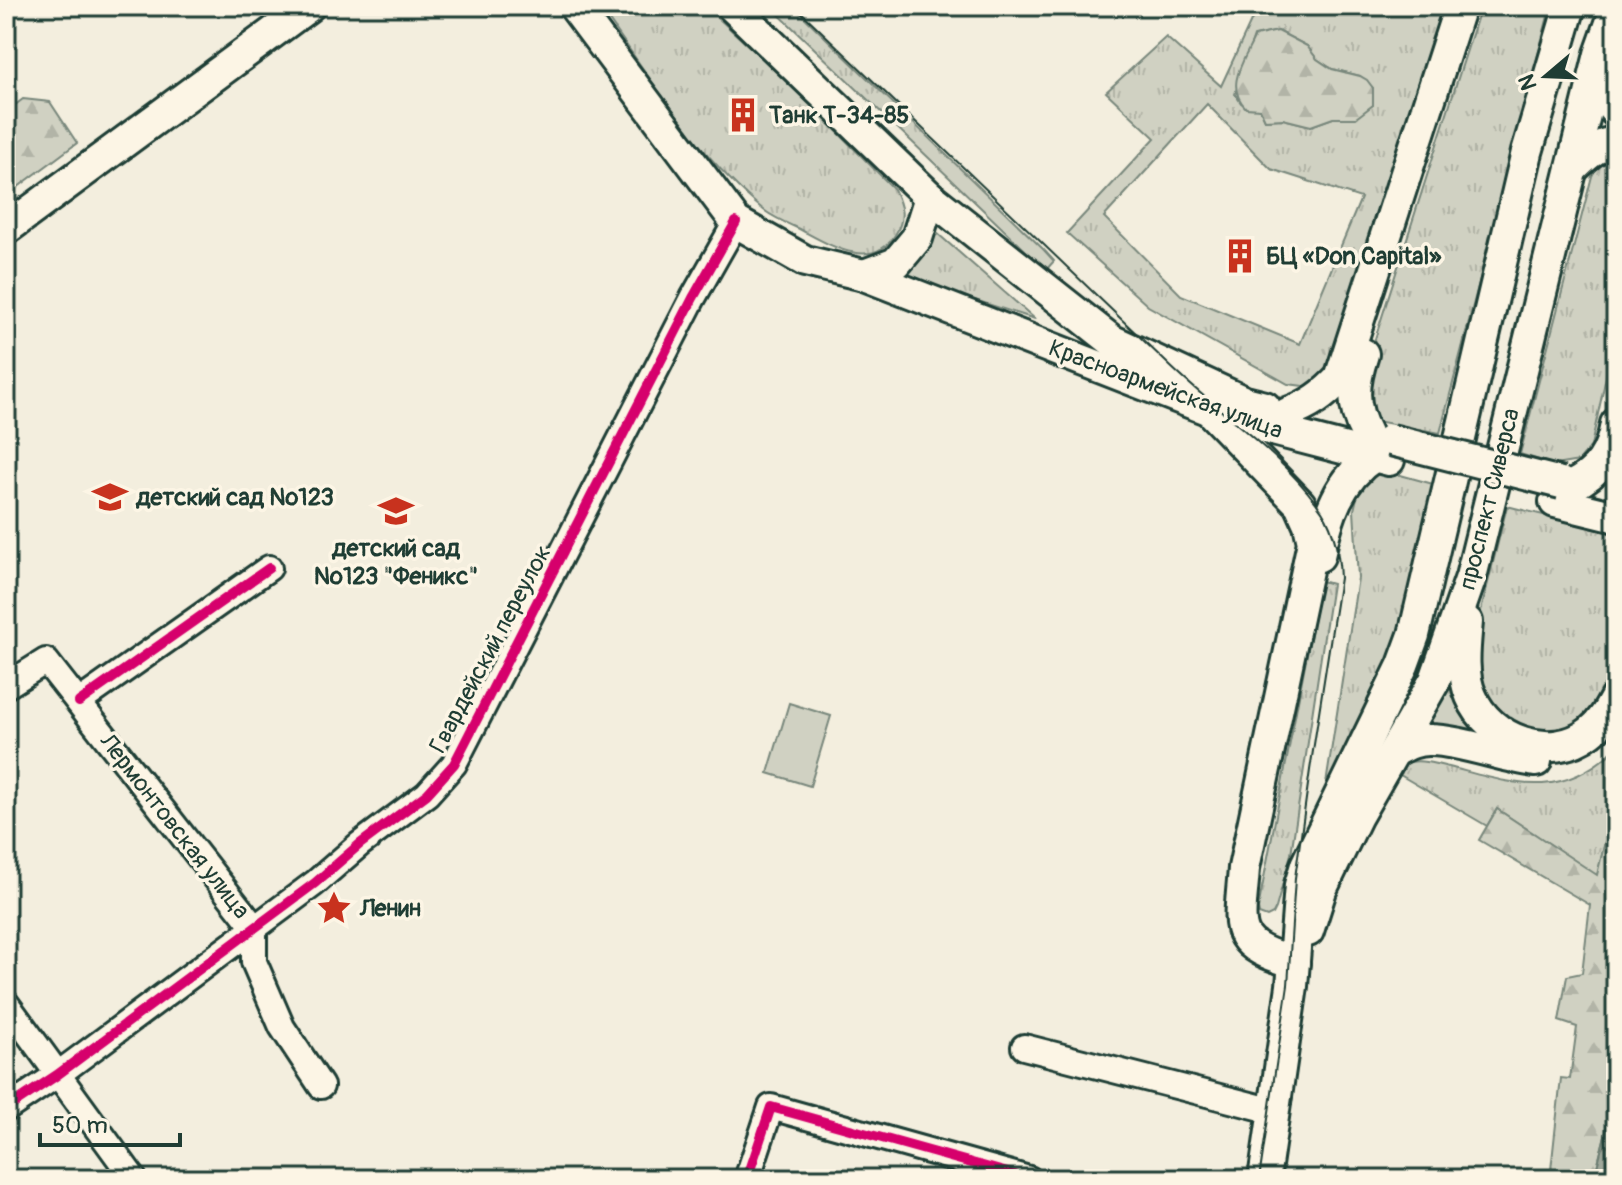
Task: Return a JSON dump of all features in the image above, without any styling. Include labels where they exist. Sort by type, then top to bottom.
[{"type":"main road","points":[[6,229],[309,6]]},
{"type":"main road","points":[[574,6],[736,222]]},
{"type":"main road","name":"Красноармейская улица","points":[[732,6],[930,197],[1111,340],[1245,402],[1288,413],[1380,447]]},
{"type":"main road","points":[[1288,413],[1308,406],[1340,378],[1460,6]]},
{"type":"main road","points":[[1242,893],[1252,869],[1327,522],[1345,483],[1357,467],[1380,447],[1357,416],[1353,397],[1356,377],[1470,6]]},
{"type":"main road","points":[[1553,6],[1556,49]]},
{"type":"main road","name":"проспект Сиверса","points":[[1264,1179],[1294,962],[1300,885],[1306,865],[1403,665],[1414,635],[1527,152],[1570,6]]},
{"type":"main road","name":"проспект Сиверса","points":[[1294,962],[1333,864],[1435,680],[1471,577],[1600,54],[1616,9]]},
{"type":"main road","points":[[1600,54],[1603,91],[1616,112]]},
{"type":"main road","points":[[1572,169],[1592,151],[1609,142],[1616,142]]},
{"type":"main road","points":[[864,275],[896,263],[917,238],[930,197]]},
{"type":"main road","name":"Красноармейская улица","points":[[736,222],[805,261],[864,275],[1238,421],[1380,447],[1563,490],[1616,496]]},
{"type":"main road","points":[[1208,409],[1300,504],[1313,542],[1244,868],[1240,920],[1246,939],[1263,953],[1294,962]]},
{"type":"main road","points":[[1563,490],[1594,472],[1604,461],[1613,443],[1616,424]]},
{"type":"main road","name":"Красноармейская улица","points":[[1563,490],[1616,517]]},
{"type":"main road","points":[[1471,577],[1464,661],[1470,695],[1499,733],[1516,741],[1563,745],[1589,733],[1608,712],[1616,697]]},
{"type":"main road","points":[[1395,751],[1414,742],[1430,740],[1509,758],[1547,762],[1587,750],[1616,724]]},
{"type":"street","name":"Гвардейский переулок","points":[[6,1109],[57,1075],[427,794],[454,764],[693,298],[736,222]]},
{"type":"street","points":[[79,702],[269,568]]},
{"type":"street","name":"Лермонтовская улица","points":[[6,686],[46,661],[79,702],[254,927],[254,962],[282,1027],[321,1086]]},
{"type":"street","points":[[6,1003],[134,1179]]},
{"type":"street","points":[[1024,1047],[1274,1111]]},
{"type":"street","points":[[747,1179],[771,1107],[1029,1179]]},
{"type":"green space","points":[[599,6],[705,6],[789,83],[894,189],[902,212],[895,235],[886,246],[875,252],[851,252],[826,243],[765,211],[696,141]]},
{"type":"green space","points":[[770,6],[793,6],[1043,249],[1054,261],[1046,270]]},
{"type":"green space","points":[[1258,6],[1414,6],[1417,9],[1447,6],[1331,371],[1311,387],[1288,384],[1148,306],[1067,233],[1155,138],[1106,92],[1166,37],[1221,86]],"holes":[[[1278,31],[1307,46],[1317,59],[1332,69],[1360,76],[1373,88],[1373,105],[1349,118],[1333,118],[1311,126],[1283,119],[1265,120],[1260,109],[1241,103],[1235,94],[1254,36]],[[1207,104],[1271,169],[1361,198],[1300,344],[1181,295],[1104,217]]]},
{"type":"green space","points":[[1481,6],[1544,6],[1548,16],[1440,433],[1371,420],[1360,386]]},
{"type":"green space","points":[[1278,31],[1307,46],[1317,59],[1332,69],[1367,80],[1373,88],[1373,105],[1356,118],[1333,118],[1311,126],[1283,119],[1265,120],[1260,109],[1246,108],[1237,91],[1238,73],[1255,36]]},
{"type":"green space","points":[[23,99],[50,102],[77,143],[6,196],[6,112]]},
{"type":"green space","points":[[1616,152],[1616,331],[1591,446],[1579,461],[1555,465],[1520,454],[1592,176],[1600,159]]},
{"type":"green space","points":[[929,226],[1035,319],[896,275]]},
{"type":"green space","points":[[1375,468],[1433,484],[1403,637],[1328,785],[1358,578],[1354,510],[1361,481]]},
{"type":"green space","points":[[1507,506],[1616,533],[1616,659],[1607,694],[1584,724],[1535,737],[1491,713],[1475,663],[1476,631]]},
{"type":"green space","points":[[1321,581],[1332,584],[1291,854],[1276,908],[1267,917],[1259,914],[1258,909]]},
{"type":"green space","points":[[1450,668],[1457,696],[1478,736],[1424,726]]},
{"type":"green space","points":[[789,703],[831,716],[810,786],[768,773]]},
{"type":"green space","points":[[1616,748],[1616,841],[1605,842],[1597,876],[1497,809],[1487,826],[1395,772],[1401,764],[1419,761],[1516,783],[1556,782],[1576,776]]},
{"type":"green space","points":[[1497,809],[1597,875],[1605,842],[1616,841],[1616,1092],[1594,1179],[1550,1179],[1561,1078],[1570,1079],[1577,1027],[1559,1021],[1567,976],[1582,973],[1590,905],[1479,840]]},
{"type":"water","points":[[1616,1092],[1616,1179],[1594,1179]]},
{"type":"tram line","points":[[795,6],[1186,381],[1283,466],[1317,504],[1331,530],[1340,578],[1295,878],[1288,985],[1259,1179]]},
{"type":"cycle path","points":[[6,1109],[57,1075],[315,883],[360,844],[427,794],[454,764],[693,298],[736,222]]},
{"type":"cycle path","points":[[79,702],[269,568]]},
{"type":"cycle path","points":[[747,1179],[771,1107],[1029,1179]]},
{"type":"place","name":"Танк Т-34-85","points":[[743,115]]},
{"type":"place","name":"БЦ «Don Capital»","points":[[1240,256]]},
{"type":"place","name":"детский сад №123","points":[[110,497]]},
{"type":"place","name":"детский сад №123 \"Феникс\"","points":[[396,511]]},
{"type":"place","name":"Ленин","points":[[334,908]]}]
